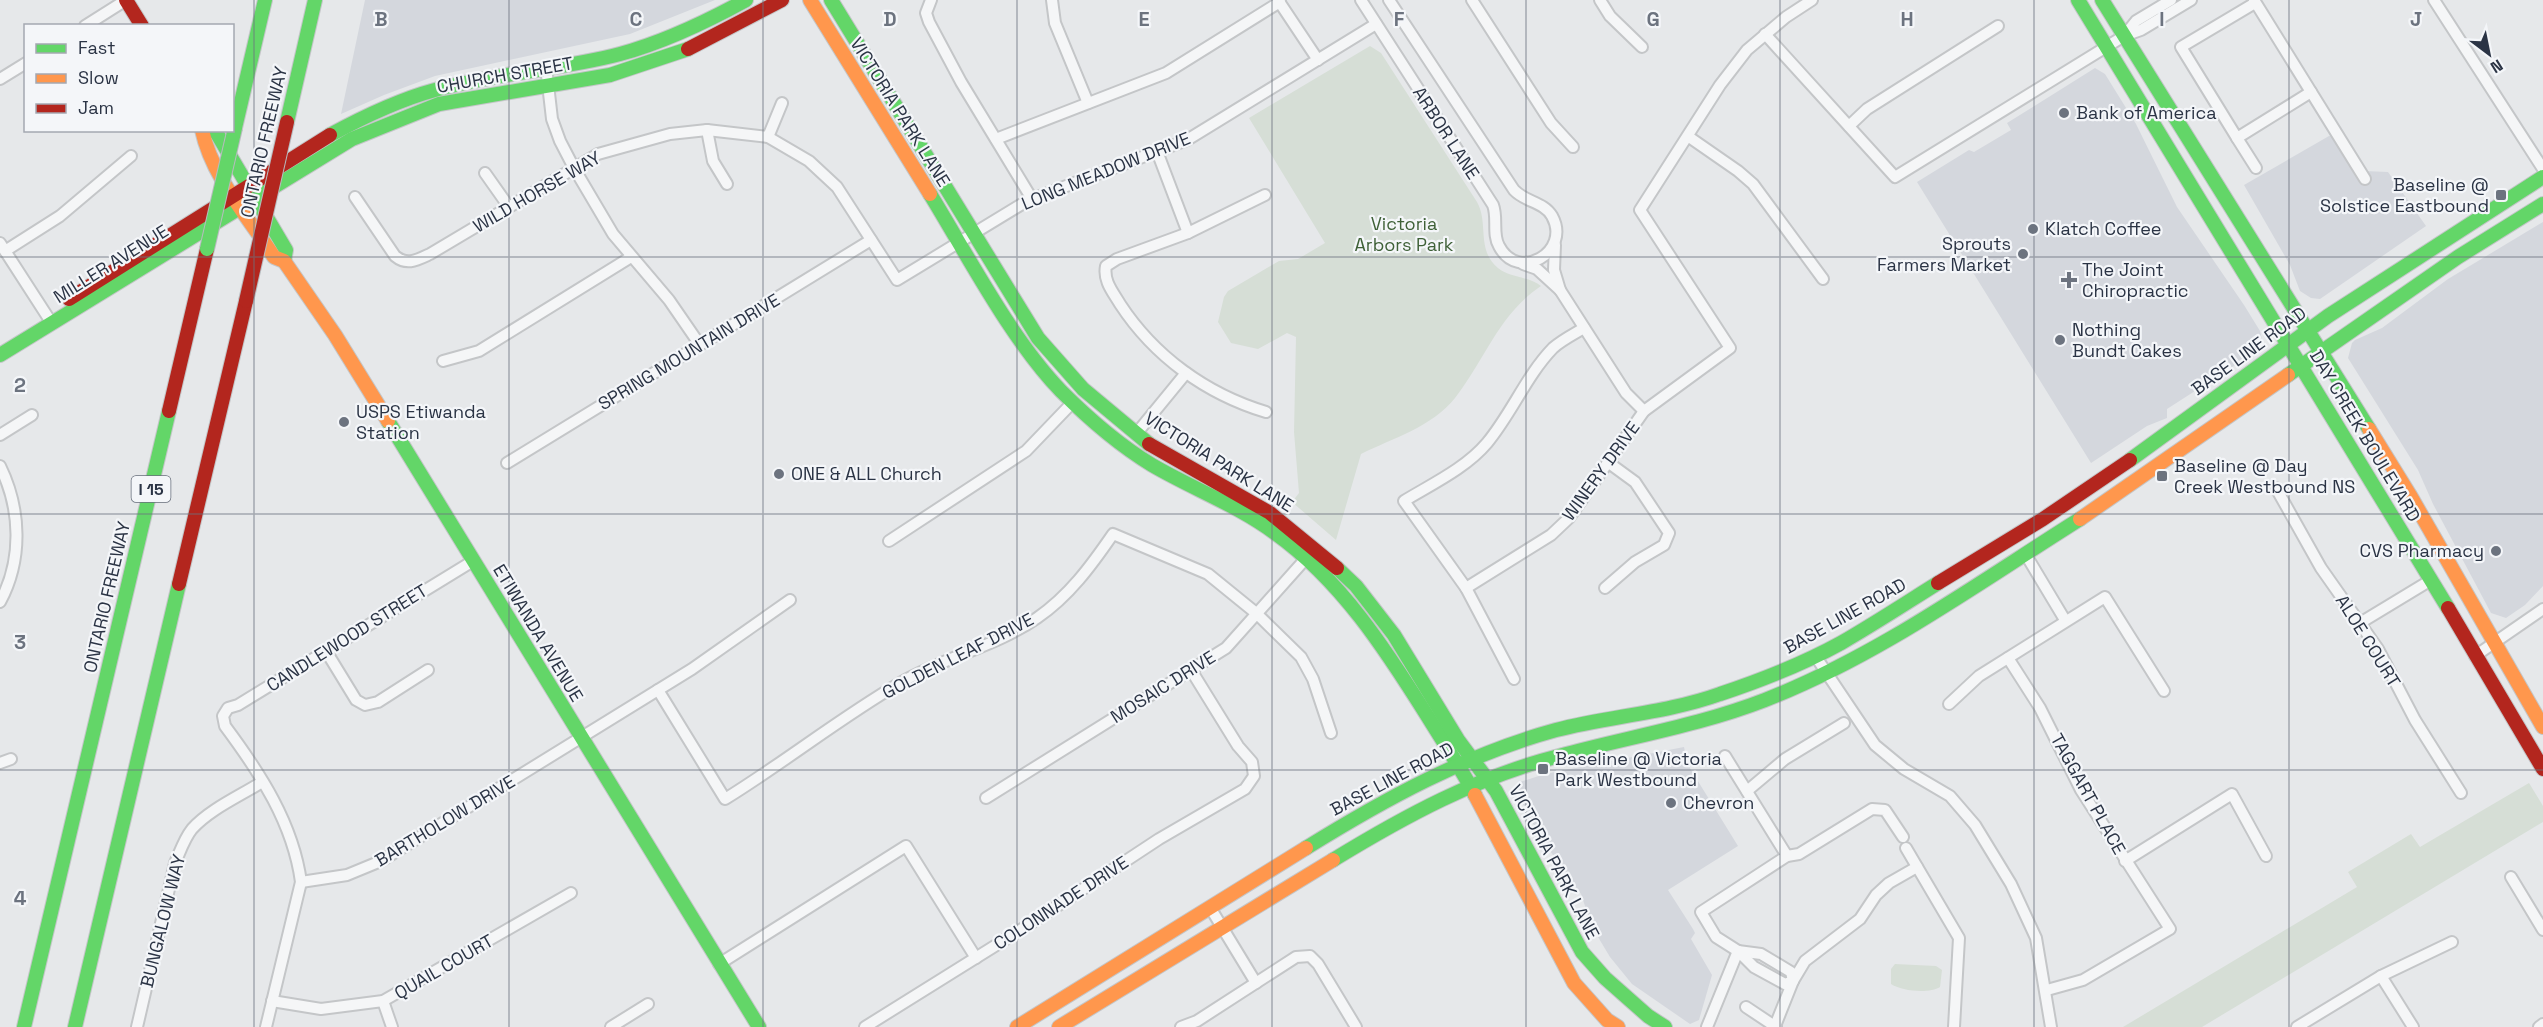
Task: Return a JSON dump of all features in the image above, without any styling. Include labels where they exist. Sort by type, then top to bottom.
[{"type":"main road","points":[[126,0],[140,24]]},
{"type":"main road","name":"ONTARIO FREEWAY","points":[[24,1027],[265,0]]},
{"type":"main road","name":"ONTARIO FREEWAY","points":[[75,1027],[315,0]]},
{"type":"main road","name":"CHURCH STREET","points":[[234,192],[314,142],[411,98],[462,82],[604,57],[694,26],[746,0]]},
{"type":"main road","name":"CHURCH STREET","points":[[242,205],[352,139],[439,104],[610,75],[663,59],[722,33],[782,0]]},
{"type":"main road","name":"VICTORIA PARK LANE","points":[[810,0],[1013,329],[1037,363],[1073,402],[1136,453],[1250,516],[1305,559],[1364,621],[1391,658],[1470,785],[1562,964],[1586,998],[1618,1027]]},
{"type":"main road","name":"VICTORIA PARK LANE","points":[[831,0],[1038,338],[1083,389],[1136,434],[1151,445],[1270,513],[1316,548],[1356,586],[1394,635],[1486,779],[1534,858],[1582,952],[1614,986],[1648,1016],[1665,1027]]},
{"type":"main road","name":"DAY CREEK BOULEVARD","points":[[2078,0],[2289,345],[2543,769]]},
{"type":"main road","name":"DAY CREEK BOULEVARD","points":[[2102,0],[2411,497],[2493,644],[2543,727]]},
{"type":"main road","name":"ETIWANDA AVENUE","points":[[202,132],[202,141],[274,257],[284,261],[335,335],[759,1027]]},
{"type":"main road","name":"ETIWANDA AVENUE","points":[[216,132],[286,250],[284,261]]},
{"type":"main road","name":"BASE LINE ROAD","points":[[1017,1027],[1211,909],[1369,808],[1456,764],[1557,730],[1654,712],[1718,695],[1816,657],[2043,519],[2107,476],[2308,331],[2543,177]]},
{"type":"main road","name":"MILLER AVENUE","points":[[0,355],[48,318],[234,192]]},
{"type":"main road","points":[[1059,1027],[1220,926],[1388,826],[1470,785],[1557,756],[1701,722],[1765,700],[1828,673],[1905,630],[2043,544],[2122,492],[2320,351],[2458,257],[2543,204]]},
{"type":"main road","name":"MILLER AVENUE","points":[[0,342],[48,318],[242,205]]},
{"type":"main road","points":[[2043,544],[2060,519],[2108,489],[2107,476]]},
{"type":"street","points":[[89,24],[126,0]]},
{"type":"street","points":[[1052,0],[1058,32],[1088,103]]},
{"type":"street","name":"ARBOR LANE","points":[[1360,0],[1493,205],[1498,245],[1509,258],[1537,269],[1560,290],[1626,393],[1644,411]]},
{"type":"street","name":"ARBOR LANE","points":[[1389,0],[1514,190],[1549,212],[1556,229],[1553,261],[1560,290]]},
{"type":"street","points":[[1472,0],[1551,123],[1573,147]]},
{"type":"street","points":[[1600,0],[1610,16],[1642,47]]},
{"type":"street","points":[[1812,0],[1747,50],[1720,86],[1689,137],[1753,184],[1823,279]]},
{"type":"street","points":[[2124,36],[2136,21],[2171,0]]},
{"type":"street","points":[[1765,34],[1895,177],[2124,36],[2141,30],[2191,0]]},
{"type":"street","points":[[2434,0],[2543,169]]},
{"type":"street","points":[[929,1],[926,13],[929,22],[961,82],[1032,199]]},
{"type":"street","points":[[996,139],[1166,73],[1279,1],[1318,60]]},
{"type":"street","points":[[2256,168],[2181,47],[2254,1],[2365,178]]},
{"type":"street","name":"LONG MEADOW DRIVE","points":[[897,280],[1032,199],[1158,153],[1202,132],[1376,24]]},
{"type":"street","points":[[1849,126],[1867,109],[1998,26]]},
{"type":"street","points":[[0,79],[24,64]]},
{"type":"street","points":[[546,67],[552,119],[574,168],[613,234],[669,300],[700,345]]},
{"type":"street","points":[[2237,138],[2311,92]]},
{"type":"street","points":[[768,137],[782,103]]},
{"type":"street","points":[[707,130],[713,161],[727,184]]},
{"type":"street","name":"WILD HORSE WAY","points":[[355,197],[390,250],[402,262],[417,260],[598,154],[670,134],[707,130],[768,137],[809,161],[837,187],[897,280]]},
{"type":"street","name":"WINERY DRIVE","points":[[1466,588],[1551,535],[1569,519],[1644,411],[1730,348],[1640,210],[1689,137]]},
{"type":"street","points":[[1158,153],[1188,233]]},
{"type":"street","points":[[48,318],[2,247],[60,216],[131,156]]},
{"type":"street","points":[[485,172],[509,207]]},
{"type":"street","points":[[1265,195],[1188,233],[1117,259],[1106,266],[1106,280],[1134,325],[1186,373],[1217,392],[1266,412]]},
{"type":"street","name":"SPRING MOUNTAIN DRIVE","points":[[507,463],[871,240]]},
{"type":"street","points":[[1523,263],[1542,258],[1555,243]]},
{"type":"street","points":[[443,362],[479,351],[631,257]]},
{"type":"street","points":[[1514,679],[1466,588],[1404,501],[1461,466],[1485,445],[1507,416],[1530,377],[1555,347],[1584,328]]},
{"type":"street","points":[[1136,434],[1186,373]]},
{"type":"street","points":[[889,541],[1026,451],[1073,402]]},
{"type":"street","points":[[0,435],[32,414]]},
{"type":"street","points":[[1605,588],[1635,562],[1664,545],[1669,533],[1635,482],[1609,463]]},
{"type":"street","points":[[0,466],[12,498],[17,533],[12,572],[0,602]]},
{"type":"street","name":"ALOE COURT","points":[[2276,488],[2321,568],[2378,649],[2425,737],[2461,793]]},
{"type":"street","name":"GOLDEN LEAF DRIVE","points":[[658,690],[725,799],[908,678],[1002,637],[1036,618],[1080,580],[1113,534],[1208,574],[1256,614]]},
{"type":"street","name":"MOSAIC DRIVE","points":[[986,798],[1226,648],[1316,548]]},
{"type":"street","points":[[2026,555],[2065,620]]},
{"type":"street","name":"CANDLEWOOD STREET","points":[[262,782],[225,726],[223,716],[228,708],[238,705],[473,561]]},
{"type":"street","points":[[2360,623],[2431,580]]},
{"type":"street","points":[[1949,704],[1979,676],[2105,597],[2164,691]]},
{"type":"street","name":"BARTHOLOW DRIVE","points":[[301,882],[347,875],[381,861],[658,690],[790,600]]},
{"type":"street","points":[[2475,656],[2543,609]]},
{"type":"street","points":[[1256,614],[1300,657],[1313,679],[1331,733]]},
{"type":"street","points":[[326,651],[356,700],[365,705],[378,702],[428,670]]},
{"type":"street","points":[[1816,657],[1875,745],[1904,769],[1950,796],[1975,825],[2025,910],[2036,938],[2047,990],[2051,1027]]},
{"type":"street","name":"TAGGART PLACE","points":[[2008,658],[2040,708],[2081,790],[2170,929],[2083,981],[2047,990]]},
{"type":"street","name":"COLONNADE DRIVE","points":[[865,1027],[1159,839],[1245,789],[1254,776],[1252,762],[1238,746],[1191,670]]},
{"type":"street","points":[[1747,790],[1785,759],[1844,723]]},
{"type":"street","points":[[1725,756],[1787,856]]},
{"type":"street","points":[[262,782],[286,823],[293,841],[301,882],[266,1027]]},
{"type":"street","name":"BUNGALOW WAY","points":[[137,1027],[175,863],[184,843],[192,830],[205,818],[262,782]]},
{"type":"street","points":[[2125,861],[2232,794],[2266,856]]},
{"type":"street","points":[[1793,981],[1785,984],[1754,967],[1738,951],[1716,937],[1701,912],[1787,856],[1799,854],[1872,810],[1885,810],[1959,938],[1954,1027]]},
{"type":"street","points":[[719,964],[906,846],[976,958]]},
{"type":"street","points":[[1746,1006],[1776,1027],[1793,981],[1805,962],[1860,919],[1876,895],[1889,883],[1917,867]]},
{"type":"street","points":[[2511,877],[2543,930]]},
{"type":"street","name":"QUAIL COURT","points":[[272,1001],[321,1009],[383,1001],[571,893]]},
{"type":"street","points":[[1211,909],[1256,983]]},
{"type":"street","points":[[2301,1026],[2381,976],[2452,942]]},
{"type":"street","points":[[1707,1027],[1738,951]]},
{"type":"street","points":[[1181,1027],[1197,1021],[1296,957],[1310,956],[1318,964],[1356,1027]]},
{"type":"street","points":[[2381,976],[2413,1027]]},
{"type":"street","points":[[383,1001],[392,1027]]},
{"type":"street","points":[[611,1027],[648,1004]]},
{"type":"street","points":[[2538,1027],[2543,1024]]},
{"type":"shaded area","points":[[365,0],[715,0],[630,34],[435,76],[341,114]]},
{"type":"shaded area","points":[[2095,68],[2105,74],[2136,124],[2177,207],[2244,305],[2260,331],[2262,340],[2254,353],[2167,409],[2167,418],[2147,426],[2091,463],[1917,182],[1969,150],[1974,152],[2011,130],[2007,123]]},
{"type":"shaded area","points":[[2342,134],[2364,171],[2388,172],[2426,226],[2320,299],[2311,298],[2300,291],[2290,265],[2244,185],[2329,136]]},
{"type":"shaded area","points":[[2543,222],[2543,586],[2525,605],[2506,618],[2491,613],[2433,504],[2418,470],[2348,358],[2355,340],[2382,328],[2448,279]]},
{"type":"shaded area","points":[[1684,747],[1688,765],[1738,846],[1668,890],[1693,929],[1695,933],[1691,939],[1712,975],[1699,1020],[1690,1024],[1632,984],[1610,957],[1592,927],[1581,894],[1540,837],[1515,789],[1520,782],[1545,774]]},
{"type":"green space","name":"Victoria Arbors Park","points":[[1370,46],[1381,53],[1477,202],[1482,219],[1485,245],[1491,261],[1503,271],[1541,286],[1514,310],[1503,324],[1466,383],[1446,408],[1424,424],[1361,454],[1336,540],[1292,502],[1299,493],[1294,432],[1296,337],[1287,333],[1258,349],[1231,343],[1218,322],[1224,297],[1228,291],[1279,261],[1298,259],[1325,243],[1249,118]]},
{"type":"green space","points":[[2529,783],[2543,806],[2543,822],[2202,1027],[2123,1027],[2357,887],[2348,872],[2411,834],[2420,847]]},
{"type":"green space","points":[[1895,964],[1936,966],[1942,970],[1940,987],[1922,991],[1908,990],[1891,984],[1891,969]]},
{"type":"traffic: fast","points":[[235,128],[265,0]]},
{"type":"traffic: fast","points":[[287,122],[315,0]]},
{"type":"traffic: fast","points":[[330,135],[381,110],[435,90],[481,79],[574,64],[653,44],[746,0]]},
{"type":"traffic: fast","points":[[831,0],[1038,338],[1083,389],[1149,444]]},
{"type":"traffic: fast","points":[[2078,0],[2448,608]]},
{"type":"traffic: fast","points":[[2102,0],[2369,429]]},
{"type":"traffic: fast","points":[[0,355],[352,139],[439,104],[610,75],[688,49]]},
{"type":"traffic: fast","points":[[207,249],[235,128]]},
{"type":"traffic: fast","points":[[216,132],[286,250],[284,261]]},
{"type":"traffic: fast","points":[[2130,460],[2328,316],[2543,177]]},
{"type":"traffic: fast","points":[[930,194],[975,270],[1025,347],[1071,401],[1104,431],[1152,465],[1246,514],[1275,533],[1321,572],[1341,594],[1396,667],[1475,795]]},
{"type":"traffic: fast","points":[[2288,375],[2458,257],[2543,204]]},
{"type":"traffic: fast","points":[[24,1027],[169,411]]},
{"type":"traffic: fast","points":[[388,421],[759,1027]]},
{"type":"traffic: fast","points":[[1333,860],[1442,799],[1499,775],[1559,756],[1714,717],[1765,700],[1807,682],[1848,662],[1927,617],[2080,519]]},
{"type":"traffic: fast","points":[[1337,568],[1356,586],[1394,635],[1458,740],[1496,791],[1582,952],[1605,978],[1648,1016],[1665,1027]]},
{"type":"traffic: fast","points":[[1306,848],[1426,780],[1522,740],[1556,730],[1700,700],[1782,671],[1841,643],[1938,583]]},
{"type":"traffic: fast","points":[[75,1027],[179,584]]},
{"type":"traffic: slow","points":[[810,0],[930,194]]},
{"type":"traffic: slow","points":[[203,132],[214,164],[232,196],[274,257],[284,261],[335,335],[388,421]]},
{"type":"traffic: slow","points":[[2080,519],[2288,375]]},
{"type":"traffic: slow","points":[[2369,429],[2411,497],[2543,727]]},
{"type":"traffic: slow","points":[[1475,795],[1574,983],[1607,1020],[1618,1027]]},
{"type":"traffic: slow","points":[[1017,1027],[1306,848]]},
{"type":"traffic: slow","points":[[1059,1027],[1333,860]]},
{"type":"traffic: jam","points":[[126,0],[141,24]]},
{"type":"traffic: jam","points":[[688,49],[782,0]]},
{"type":"traffic: jam","points":[[246,301],[287,122]]},
{"type":"traffic: jam","points":[[69,299],[330,135]]},
{"type":"traffic: jam","points":[[169,411],[207,249]]},
{"type":"traffic: jam","points":[[179,584],[246,301]]},
{"type":"traffic: jam","points":[[1149,444],[1270,513],[1337,568]]},
{"type":"traffic: jam","points":[[1938,583],[2043,519],[2130,460]]},
{"type":"traffic: jam","points":[[2448,608],[2543,769]]},
{"type":"place","name":"Bank of America","points":[[2064,113]]},
{"type":"place","name":"Baseline @ Solstice Eastbound","points":[[2501,195]]},
{"type":"place","name":"Klatch Coffee","points":[[2033,229]]},
{"type":"place","name":"Sprouts Farmers Market","points":[[2023,254]]},
{"type":"place","name":"The Joint Chiropractic","points":[[2069,280]]},
{"type":"place","name":"Nothing Bundt Cakes","points":[[2060,340]]},
{"type":"place","name":"USPS Etiwanda Station","points":[[344,422]]},
{"type":"place","name":"ONE & ALL Church","points":[[779,474]]},
{"type":"place","name":"Baseline @ Day Creek Westbound NS","points":[[2162,476]]},
{"type":"place","name":"CVS Pharmacy","points":[[2496,551]]},
{"type":"place","name":"Baseline @ Victoria Park Westbound","points":[[1543,769]]},
{"type":"place","name":"Chevron","points":[[1671,803]]}]
